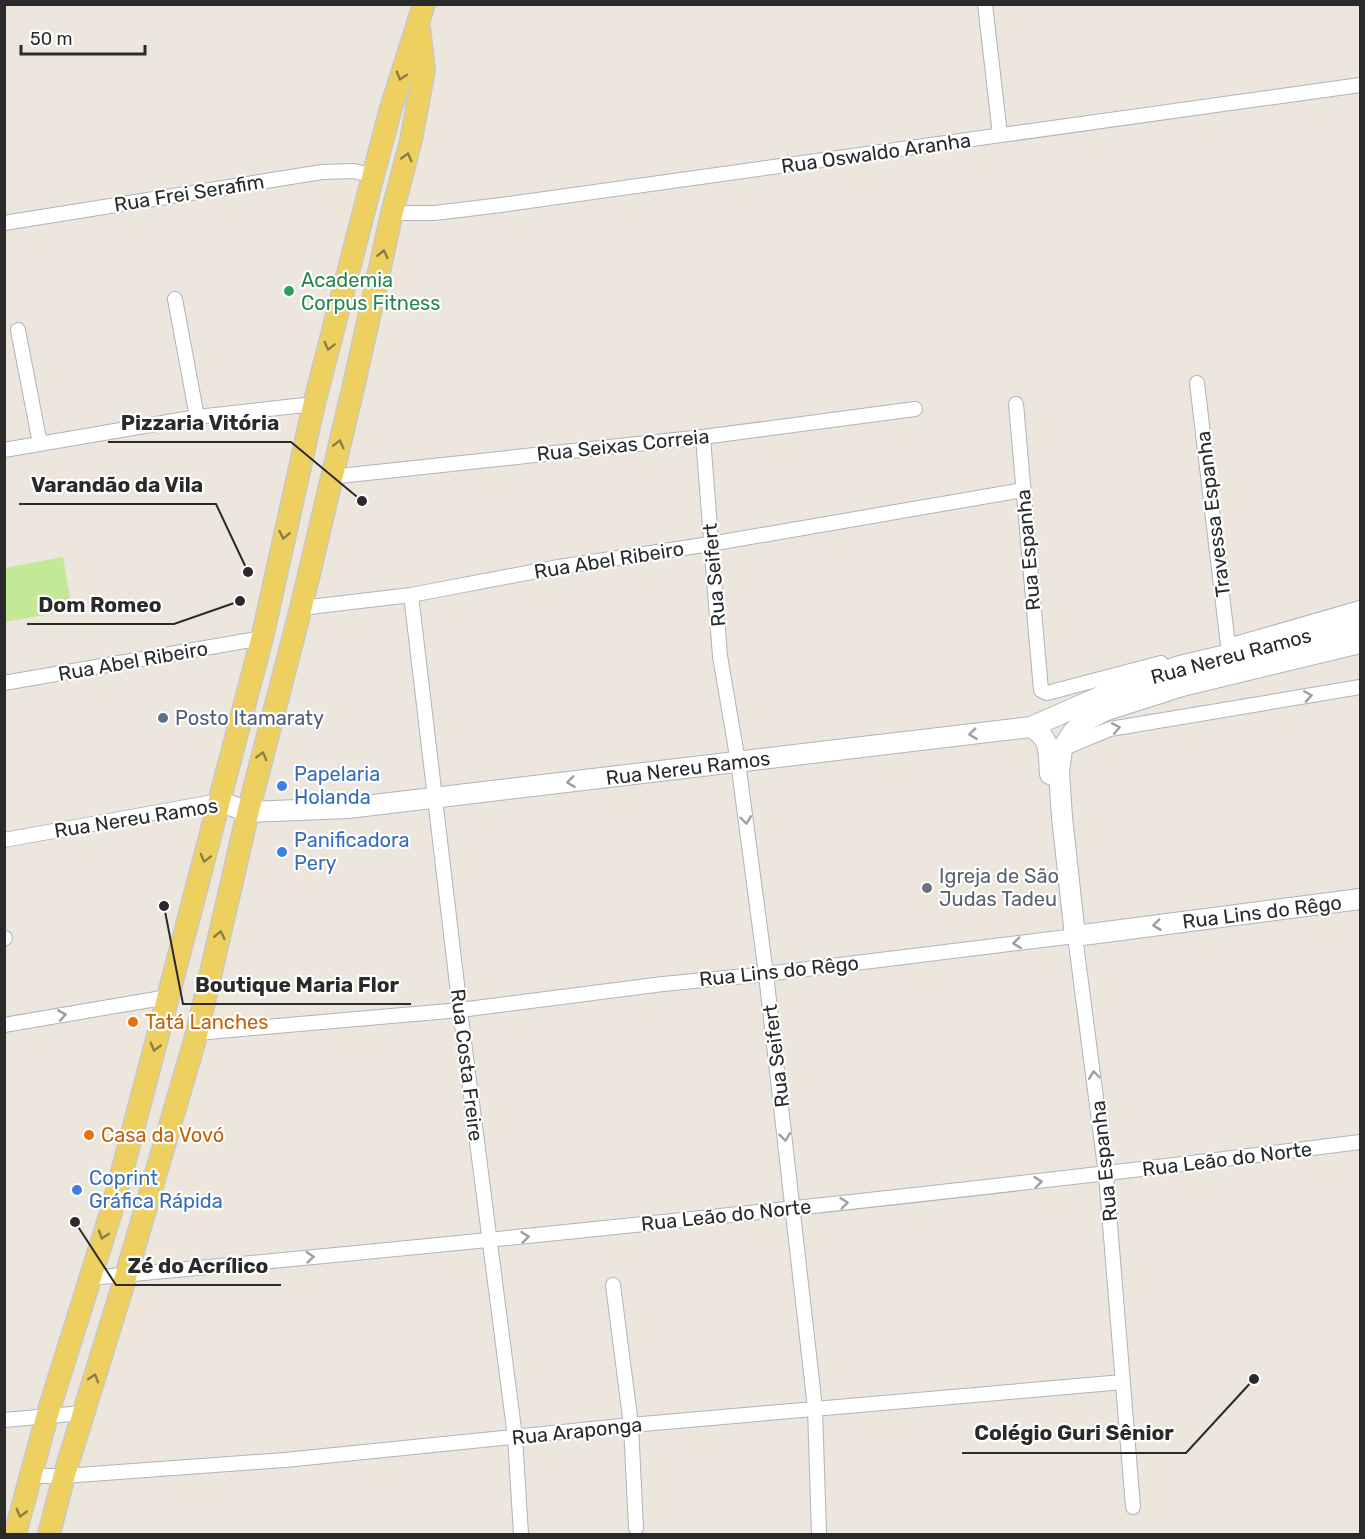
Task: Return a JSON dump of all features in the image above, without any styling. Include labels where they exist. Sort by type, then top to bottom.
[{"type":"main road","points":[[15,1534],[47,1416],[113,1206],[262,638],[314,404],[372,176],[421,12]]},
{"type":"main road","points":[[49,1534],[64,1476],[197,1033],[248,812],[301,608],[411,140],[424,70],[421,12]]},
{"type":"street","points":[[985,4],[1000,135]]},
{"type":"street","name":"Rua Oswaldo Aranha","points":[[392,213],[435,213],[501,205],[1360,85]]},
{"type":"street","name":"Rua Frei Serafim","points":[[4,223],[322,172],[354,171],[372,176]]},
{"type":"street","points":[[175,299],[197,417]]},
{"type":"street","points":[[18,330],[40,444]]},
{"type":"street","name":"Travessa Espanha","points":[[1197,383],[1228,645]]},
{"type":"street","points":[[4,450],[197,417],[314,404]]},
{"type":"street","name":"Rua Espanha","points":[[1016,404],[1039,684],[1041,690],[1047,693]]},
{"type":"street","name":"Rua Seixas Correia","points":[[330,477],[703,437],[915,409]]},
{"type":"street","name":"Rua Seifert","points":[[703,437],[720,656],[738,762],[794,1208],[815,1408],[819,1534]]},
{"type":"street","name":"Rua Abel Ribeiro","points":[[301,608],[411,595],[558,567],[1023,490]]},
{"type":"street","name":"Rua Costa Freire","points":[[411,595],[460,1010],[515,1437],[522,1534]]},
{"type":"street","name":"Rua Nereu Ramos","points":[[1047,693],[1360,608]]},
{"type":"street","name":"Rua Nereu Ramos","points":[[4,840],[219,801],[248,812],[348,808],[1031,727],[1143,678],[1180,666],[1360,623]]},
{"type":"street","name":"Rua Abel Ribeiro","points":[[4,683],[262,638]]},
{"type":"street","name":"Rua Nereu Ramos","points":[[1062,749],[1068,738],[1080,726],[1104,711],[1182,686],[1360,643]]},
{"type":"street","points":[[1062,749],[1110,729],[1360,687]]},
{"type":"street","name":"Rua Espanha","points":[[1031,727],[1041,732],[1047,741],[1051,783],[1062,817]]},
{"type":"street","name":"Rua Espanha","points":[[1062,749],[1059,772],[1062,817],[1106,1175],[1133,1507]]},
{"type":"street","name":"Rua Lins do Rêgo","points":[[197,1033],[460,1010],[1075,936],[1360,899]]},
{"type":"street","points":[[4,1025],[168,997]]},
{"type":"street","name":"Rua Leão do Norte","points":[[90,1278],[490,1241],[1106,1175],[1360,1142]]},
{"type":"street","points":[[613,1285],[631,1425],[636,1528]]},
{"type":"street","name":"Rua Araponga","points":[[30,1476],[64,1476],[285,1460],[631,1425],[1123,1382]]},
{"type":"street","points":[[4,1420],[83,1413]]},
{"type":"green space","points":[[63,557],[72,610],[5,622],[5,568]]},
{"type":"place","name":"Academia Corpus Fitness","points":[[289,291]]},
{"type":"place","name":"Pizzaria Vitória","points":[[362,501]]},
{"type":"place","name":"Varandão da Vila","points":[[248,572]]},
{"type":"place","name":"Dom Romeo","points":[[240,601]]},
{"type":"place","name":"Posto Itamaraty","points":[[163,718]]},
{"type":"place","name":"Papelaria Holanda","points":[[282,786]]},
{"type":"place","name":"Panificadora Pery","points":[[282,852]]},
{"type":"place","name":"Igreja de São Judas Tadeu","points":[[927,888]]},
{"type":"place","name":"Boutique Maria Flor","points":[[164,906]]},
{"type":"place","name":"Tatá Lanches","points":[[133,1022]]},
{"type":"place","name":"Casa da Vovó","points":[[89,1135]]},
{"type":"place","name":"Coprint Gráfica Rápida","points":[[77,1190]]},
{"type":"place","name":"Zé do Acrílico","points":[[75,1222]]},
{"type":"place","name":"Colégio Guri Sênior","points":[[1254,1379]]}]
